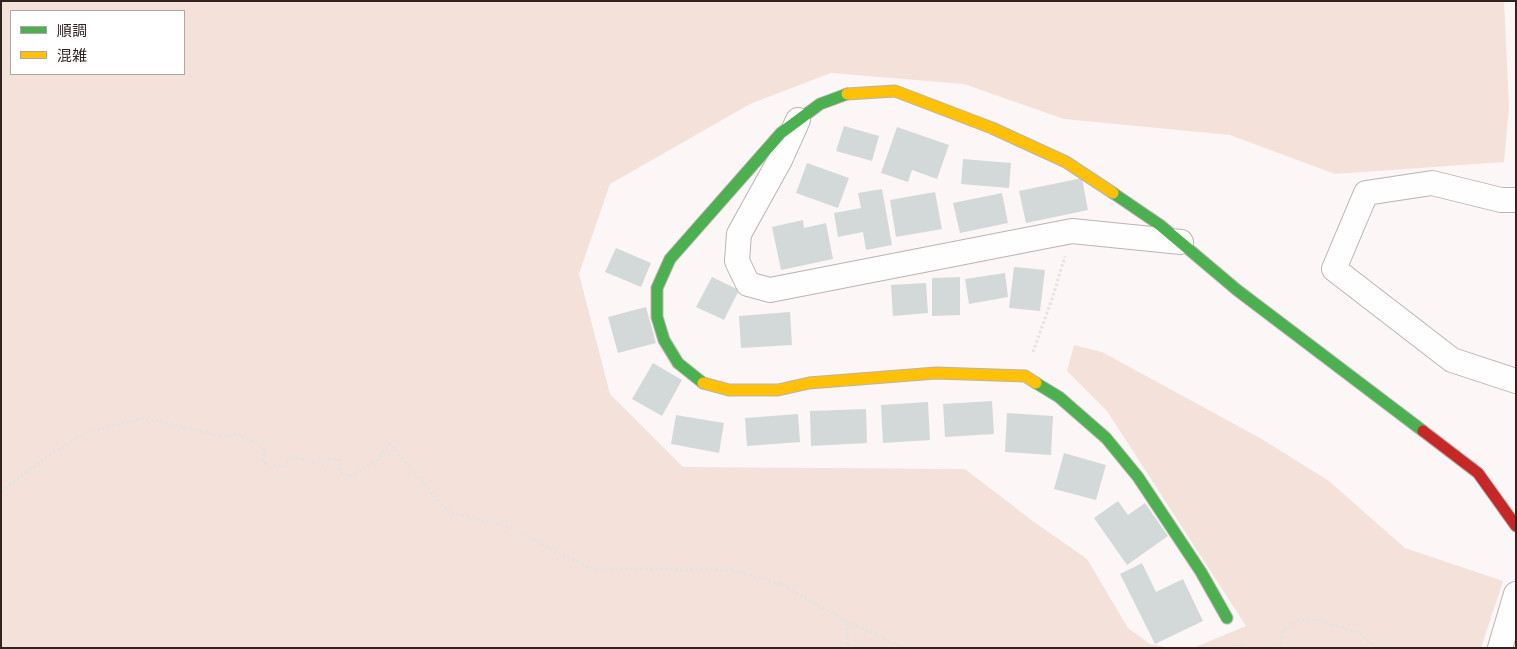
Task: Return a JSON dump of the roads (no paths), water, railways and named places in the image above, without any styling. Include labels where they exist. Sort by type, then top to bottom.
[{"type":"street","points":[[1227,618],[1201,572],[1138,477],[1106,438],[1059,397],[1025,376],[936,373],[809,383],[778,390],[729,390],[701,382],[678,363],[664,340],[657,317],[657,288],[670,258],[781,133],[798,120],[820,104],[848,93],[894,91],[992,128],[1066,162],[1160,225],[1238,290],[1478,473],[1516,526]]},
{"type":"street","points":[[798,120],[780,160],[739,234],[737,261],[748,284],[770,290],[1072,231],[1180,242]]},
{"type":"street","points":[[1516,200],[1500,200],[1432,183],[1366,193],[1334,269],[1452,360],[1516,381]]},
{"type":"street","points":[[1500,648],[1516,594]]}]
